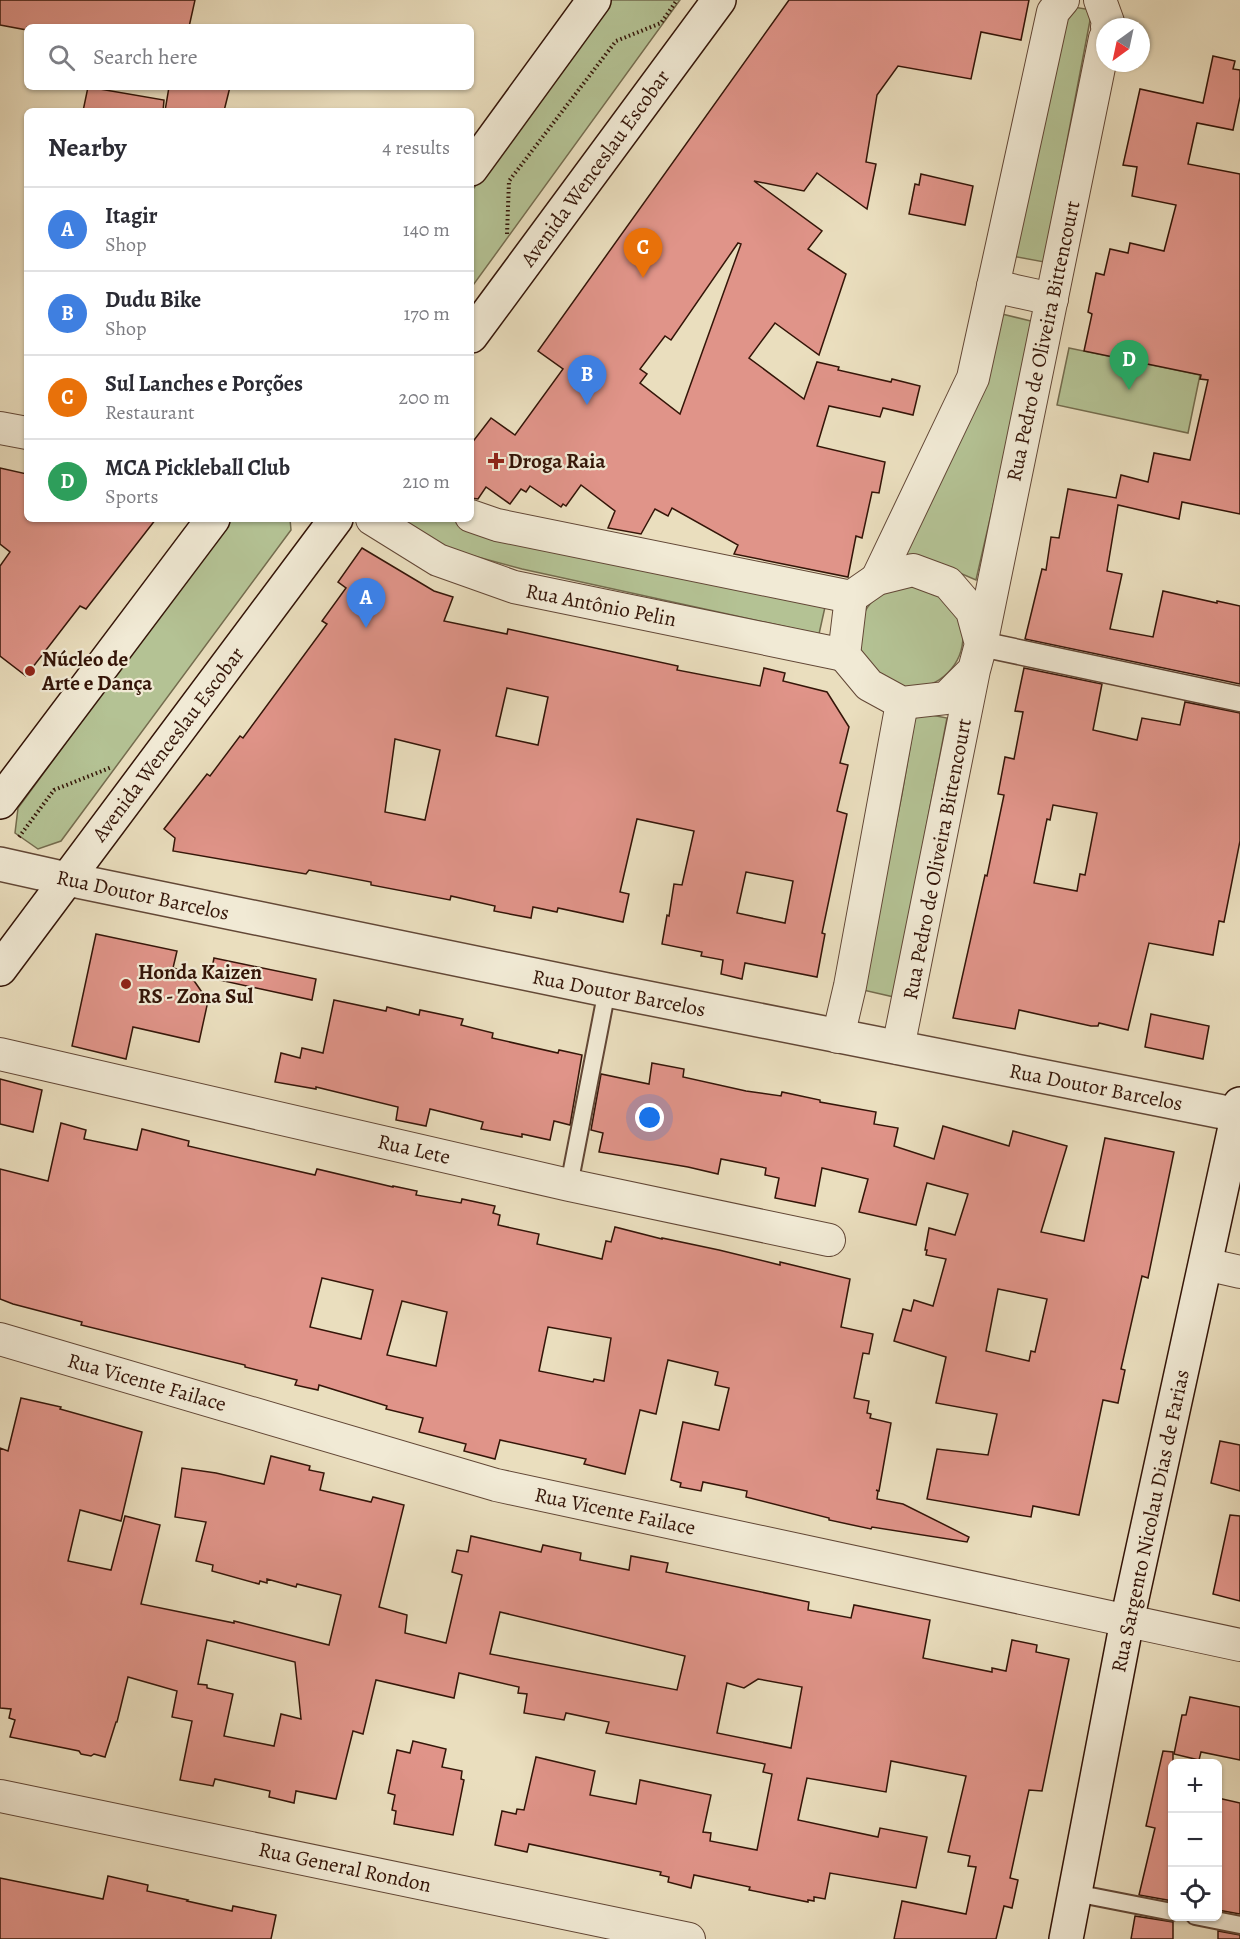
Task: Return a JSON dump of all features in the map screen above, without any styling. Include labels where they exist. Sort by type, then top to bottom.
[{"type":"main road","points":[[474,166],[594,0]]},
{"type":"main road","name":"Avenida Wenceslau Escobar","points":[[474,332],[719,0]]},
{"type":"main road","points":[[0,802],[211,522]]},
{"type":"main road","name":"Avenida Wenceslau Escobar","points":[[0,969],[334,522]]},
{"type":"main road","name":"Rua Doutor Barcelos","points":[[7,854],[67,879],[838,1037],[1239,1112]]},
{"type":"main road","name":"Rua Sargento Nicolau Dias de Farias","points":[[1066,1939],[1127,1621],[1239,1112]]},
{"type":"street","points":[[877,579],[973,378],[1053,12],[1063,0]]},
{"type":"street","points":[[1100,0],[1107,18]]},
{"type":"street","name":"Rua Pedro de Oliveira Bittencourt","points":[[898,1048],[1098,72]]},
{"type":"street","points":[[993,286],[1052,299]]},
{"type":"street","points":[[0,428],[24,432]]},
{"type":"street","points":[[474,517],[497,525],[851,597],[877,579],[913,570],[948,583],[972,611],[978,657],[946,698],[902,703],[869,686],[844,654],[851,597]]},
{"type":"street","name":"Rua Antônio Pelin","points":[[377,522],[438,560],[514,587],[844,654]]},
{"type":"street","points":[[978,657],[1240,699]]},
{"type":"street","points":[[838,1037],[852,974],[902,703]]},
{"type":"street","name":"Rua Lete","points":[[0,1054],[568,1185],[829,1240]]},
{"type":"street","points":[[1205,1264],[1240,1272]]},
{"type":"street","name":"Rua Vicente Failace","points":[[0,1339],[496,1485],[1240,1645]]},
{"type":"street","name":"Rua General Rondon","points":[[0,1796],[689,1939]]},
{"type":"lane","points":[[568,1185],[607,990]]},
{"type":"lane","points":[[1075,1893],[1168,1911]]},
{"type":"lane","points":[[1218,1921],[1240,1925]]},
{"type":"path","points":[[507,237],[508,182],[616,42],[661,23],[677,0]]},
{"type":"path","points":[[7,854],[54,790],[118,764]]},
{"type":"green space","points":[[611,0],[680,0],[474,284],[474,188]]},
{"type":"green space","points":[[1061,5],[1092,10],[1044,262],[1012,256]]},
{"type":"green space","points":[[1002,314],[1035,322],[976,580],[941,565],[900,557]]},
{"type":"green space","points":[[1069,348],[1200,375],[1188,433],[1057,405]]},
{"type":"green space","points":[[228,522],[290,522],[291,530],[61,841],[38,849],[15,833],[18,808]]},
{"type":"green space","points":[[398,522],[461,522],[525,543],[825,607],[819,634],[522,569],[448,549]]},
{"type":"green space","points":[[911,584],[931,588],[940,593],[954,607],[959,616],[963,636],[959,656],[954,665],[940,679],[931,684],[911,688],[891,684],[882,679],[868,665],[863,656],[859,636],[863,616],[868,607],[882,593],[891,588]]},
{"type":"green space","points":[[916,712],[947,718],[894,997],[863,990]]},
{"type":"building","points":[[0,0],[195,0],[190,24],[24,24],[24,29],[0,25]]},
{"type":"building","points":[[789,0],[1029,0],[1021,40],[981,32],[971,79],[898,66],[877,95],[866,162],[876,164],[867,209],[817,173],[804,191],[754,181],[822,231],[808,249],[846,274],[819,355],[775,323],[749,358],[804,399],[817,362],[839,367],[838,370],[920,386],[913,415],[883,408],[880,417],[829,406],[817,446],[885,462],[879,493],[872,492],[862,538],[856,536],[848,577],[734,554],[738,545],[672,508],[668,516],[655,509],[641,534],[608,528],[615,511],[581,485],[566,506],[563,504],[561,507],[530,486],[526,492],[521,489],[510,504],[486,487],[478,499],[474,498],[474,440],[491,418],[515,435],[563,369],[538,351]],"holes":[[[738,243],[741,244],[680,414],[640,383],[647,374],[640,369],[665,336],[671,340]]]},
{"type":"building","points":[[1213,56],[1235,61],[1233,69],[1240,70],[1240,97],[1233,130],[1197,123],[1188,164],[1240,174],[1240,514],[1182,502],[1179,519],[1118,505],[1107,571],[1122,574],[1110,629],[1153,637],[1163,591],[1240,606],[1240,684],[1025,639],[1042,569],[1046,570],[1051,537],[1059,538],[1068,489],[1116,498],[1121,475],[1148,482],[1154,453],[1190,460],[1208,380],[1200,379],[1201,375],[1084,351],[1092,314],[1088,312],[1096,273],[1104,275],[1110,249],[1128,253],[1130,243],[1164,251],[1176,205],[1132,196],[1137,167],[1123,165],[1140,89],[1203,103]]},
{"type":"building","points":[[87,90],[106,90],[164,100],[163,108],[84,108]]},
{"type":"building","points":[[168,90],[229,90],[225,108],[166,108]]},
{"type":"building","points":[[921,174],[973,186],[965,225],[909,214],[915,184],[919,185]]},
{"type":"building","points":[[0,468],[24,473],[24,522],[154,522],[86,609],[80,606],[26,676],[0,656],[0,566],[10,552],[0,544]]},
{"type":"building","points":[[362,548],[434,591],[453,597],[444,621],[507,634],[508,629],[678,666],[677,670],[760,686],[764,668],[785,673],[783,681],[827,692],[849,727],[840,763],[848,765],[837,811],[847,814],[822,933],[825,934],[817,977],[745,963],[742,979],[721,974],[723,960],[701,956],[702,952],[662,944],[674,884],[682,885],[694,831],[637,819],[620,892],[629,894],[623,922],[558,908],[557,912],[533,907],[531,918],[494,911],[495,906],[451,896],[450,900],[309,870],[306,874],[173,851],[175,838],[164,829],[207,774],[210,776],[240,736],[243,738],[327,624],[322,621],[346,588],[338,582]],"holes":[[[507,688],[548,697],[538,745],[496,736]],[[395,739],[440,750],[425,820],[385,812]],[[746,872],[793,881],[785,923],[737,913]]]},
{"type":"building","points":[[1024,668],[1102,684],[1093,730],[1137,740],[1142,718],[1180,725],[1185,702],[1240,713],[1240,841],[1224,922],[1219,921],[1213,955],[1149,943],[1128,1030],[1099,1023],[1098,1026],[1091,1026],[1019,1010],[1015,1029],[953,1018],[1004,795],[998,794],[1005,757],[1014,759],[1023,712],[1015,711]],"holes":[[[1053,805],[1097,813],[1085,875],[1080,874],[1077,891],[1034,883],[1047,819],[1050,820]]]},
{"type":"building","name":"Honda Kaizen RS - Zona Sul","points":[[96,934],[177,951],[173,968],[188,972],[208,1001],[199,1042],[133,1027],[126,1059],[72,1046]]},
{"type":"building","points":[[214,958],[316,979],[312,1000],[210,978]]},
{"type":"building","points":[[334,1000],[386,1011],[387,1007],[419,1015],[420,1010],[463,1019],[461,1025],[493,1033],[492,1038],[558,1053],[559,1050],[582,1055],[570,1125],[554,1121],[550,1140],[522,1134],[522,1137],[481,1129],[483,1122],[430,1109],[426,1126],[396,1120],[398,1107],[316,1087],[316,1089],[275,1082],[281,1053],[300,1058],[302,1048],[323,1053]]},
{"type":"building","points":[[1151,1014],[1209,1026],[1203,1059],[1145,1047]]},
{"type":"building","points":[[652,1063],[684,1069],[683,1077],[746,1091],[781,1096],[782,1092],[820,1100],[820,1102],[876,1112],[874,1124],[898,1128],[894,1146],[934,1159],[943,1126],[1009,1146],[1013,1131],[1067,1146],[1041,1232],[1084,1241],[1105,1138],[1174,1152],[1148,1278],[1142,1276],[1121,1369],[1125,1370],[1118,1403],[1103,1400],[1079,1515],[1033,1506],[1031,1517],[927,1499],[937,1449],[988,1455],[997,1414],[936,1403],[946,1357],[894,1341],[903,1309],[911,1311],[914,1300],[933,1306],[946,1259],[926,1255],[929,1228],[955,1235],[968,1194],[927,1183],[916,1225],[859,1212],[868,1179],[822,1168],[815,1206],[775,1198],[779,1178],[765,1175],[766,1168],[721,1159],[718,1174],[599,1152],[603,1133],[591,1130],[601,1074],[649,1084]],"holes":[[[998,1289],[1047,1299],[1035,1352],[1031,1351],[1029,1361],[986,1351]]]},
{"type":"building","points":[[0,1079],[42,1090],[33,1132],[0,1124]]},
{"type":"building","points":[[61,1123],[86,1130],[84,1139],[137,1150],[142,1129],[189,1141],[188,1146],[315,1175],[317,1169],[417,1191],[416,1195],[461,1203],[462,1199],[495,1206],[493,1213],[500,1215],[498,1225],[539,1234],[537,1244],[602,1259],[606,1241],[611,1242],[615,1227],[850,1279],[841,1327],[873,1334],[869,1354],[863,1353],[854,1398],[869,1401],[867,1413],[871,1414],[870,1418],[891,1423],[879,1491],[876,1490],[878,1491],[877,1499],[903,1504],[969,1537],[967,1542],[872,1527],[871,1529],[746,1497],[747,1491],[703,1482],[701,1491],[680,1487],[681,1483],[671,1480],[683,1422],[719,1430],[729,1388],[715,1385],[718,1372],[668,1360],[656,1414],[640,1410],[625,1474],[584,1464],[586,1459],[500,1440],[495,1459],[464,1451],[466,1444],[419,1432],[423,1418],[386,1409],[387,1406],[319,1385],[318,1390],[295,1385],[297,1380],[81,1325],[82,1322],[0,1299],[0,1169],[48,1181]],"holes":[[[322,1278],[373,1290],[361,1339],[310,1327]],[[402,1301],[447,1312],[436,1366],[387,1355]],[[548,1327],[611,1338],[604,1381],[594,1379],[593,1382],[539,1371]]]},
{"type":"building","points":[[21,1398],[61,1407],[60,1409],[142,1432],[121,1521],[80,1510],[68,1561],[111,1570],[125,1516],[160,1525],[141,1604],[234,1623],[234,1621],[329,1645],[341,1595],[267,1579],[267,1583],[260,1581],[259,1584],[212,1571],[213,1565],[196,1561],[206,1522],[175,1517],[182,1468],[264,1484],[271,1456],[310,1466],[309,1470],[324,1473],[320,1490],[371,1502],[373,1497],[404,1505],[379,1607],[407,1615],[405,1633],[446,1643],[462,1575],[452,1572],[457,1550],[468,1552],[471,1536],[541,1552],[543,1545],[581,1553],[580,1560],[629,1570],[631,1556],[668,1563],[666,1572],[809,1602],[808,1610],[851,1618],[854,1605],[930,1620],[923,1658],[992,1672],[992,1668],[1006,1671],[1012,1640],[1037,1645],[1036,1652],[1069,1659],[1042,1791],[1029,1790],[1010,1878],[1018,1880],[1012,1908],[1004,1906],[996,1939],[894,1939],[902,1901],[966,1914],[976,1867],[968,1866],[970,1856],[948,1852],[966,1776],[891,1761],[886,1792],[807,1778],[798,1820],[878,1837],[880,1828],[927,1837],[916,1888],[830,1873],[825,1899],[814,1897],[814,1901],[808,1900],[808,1902],[749,1890],[750,1887],[694,1875],[691,1888],[668,1882],[669,1877],[660,1875],[661,1872],[529,1844],[527,1852],[495,1845],[502,1811],[516,1814],[517,1809],[524,1810],[536,1757],[595,1771],[590,1795],[636,1804],[640,1780],[711,1795],[703,1832],[711,1833],[710,1841],[757,1850],[772,1774],[763,1772],[765,1764],[606,1733],[609,1722],[566,1713],[564,1720],[524,1713],[527,1694],[518,1693],[519,1687],[459,1673],[454,1698],[376,1680],[363,1734],[353,1731],[336,1799],[296,1791],[294,1803],[269,1797],[270,1791],[215,1779],[213,1786],[180,1780],[192,1721],[172,1717],[177,1691],[128,1677],[117,1722],[105,1757],[81,1754],[79,1751],[10,1737],[15,1720],[9,1718],[11,1709],[0,1708],[0,1448],[8,1451]],"holes":[[[500,1612],[685,1656],[677,1690],[490,1654]],[[207,1640],[295,1662],[301,1719],[281,1714],[274,1746],[224,1736],[233,1694],[198,1684]],[[758,1679],[802,1687],[791,1748],[717,1733],[727,1683],[744,1688]]]},
{"type":"building","points":[[1220,1441],[1240,1445],[1240,1491],[1211,1483]]},
{"type":"building","points":[[1230,1515],[1240,1516],[1240,1601],[1213,1594]]},
{"type":"building","points":[[1190,1697],[1240,1707],[1240,1760],[1201,1752],[1199,1759],[1174,1754],[1182,1715],[1186,1715]]},
{"type":"building","points":[[413,1741],[446,1749],[442,1767],[462,1771],[461,1779],[464,1780],[453,1835],[394,1824],[396,1811],[392,1810],[395,1795],[388,1793],[397,1750],[410,1753]]},
{"type":"building","points":[[1163,1751],[1173,1752],[1173,1759],[1168,1759],[1168,1900],[1139,1895],[1155,1828],[1146,1826]]},
{"type":"building","points":[[1222,1799],[1240,1803],[1240,1914],[1222,1911]]},
{"type":"building","points":[[108,1876],[148,1885],[147,1891],[187,1901],[232,1911],[233,1906],[276,1915],[271,1939],[0,1939],[0,1878],[103,1899]]},
{"type":"building","points":[[1135,1916],[1173,1922],[1173,1939],[1131,1939]]},
{"type":"building","points":[[1218,1931],[1240,1935],[1240,1939],[1218,1939]]},
{"type":"place","name":"Sul Lanches e Porções","points":[[643,278]]},
{"type":"place","name":"MCA Pickleball Club","points":[[1129,390]]},
{"type":"place","name":"Dudu Bike","points":[[587,405]]},
{"type":"place","name":"Droga Raia","points":[[496,461]]},
{"type":"place","name":"Itagir","points":[[366,628]]},
{"type":"place","name":"Núcleo de Arte e Dança","points":[[30,671]]},
{"type":"place","name":"Honda Kaizen RS - Zona Sul","points":[[126,984]]}]
